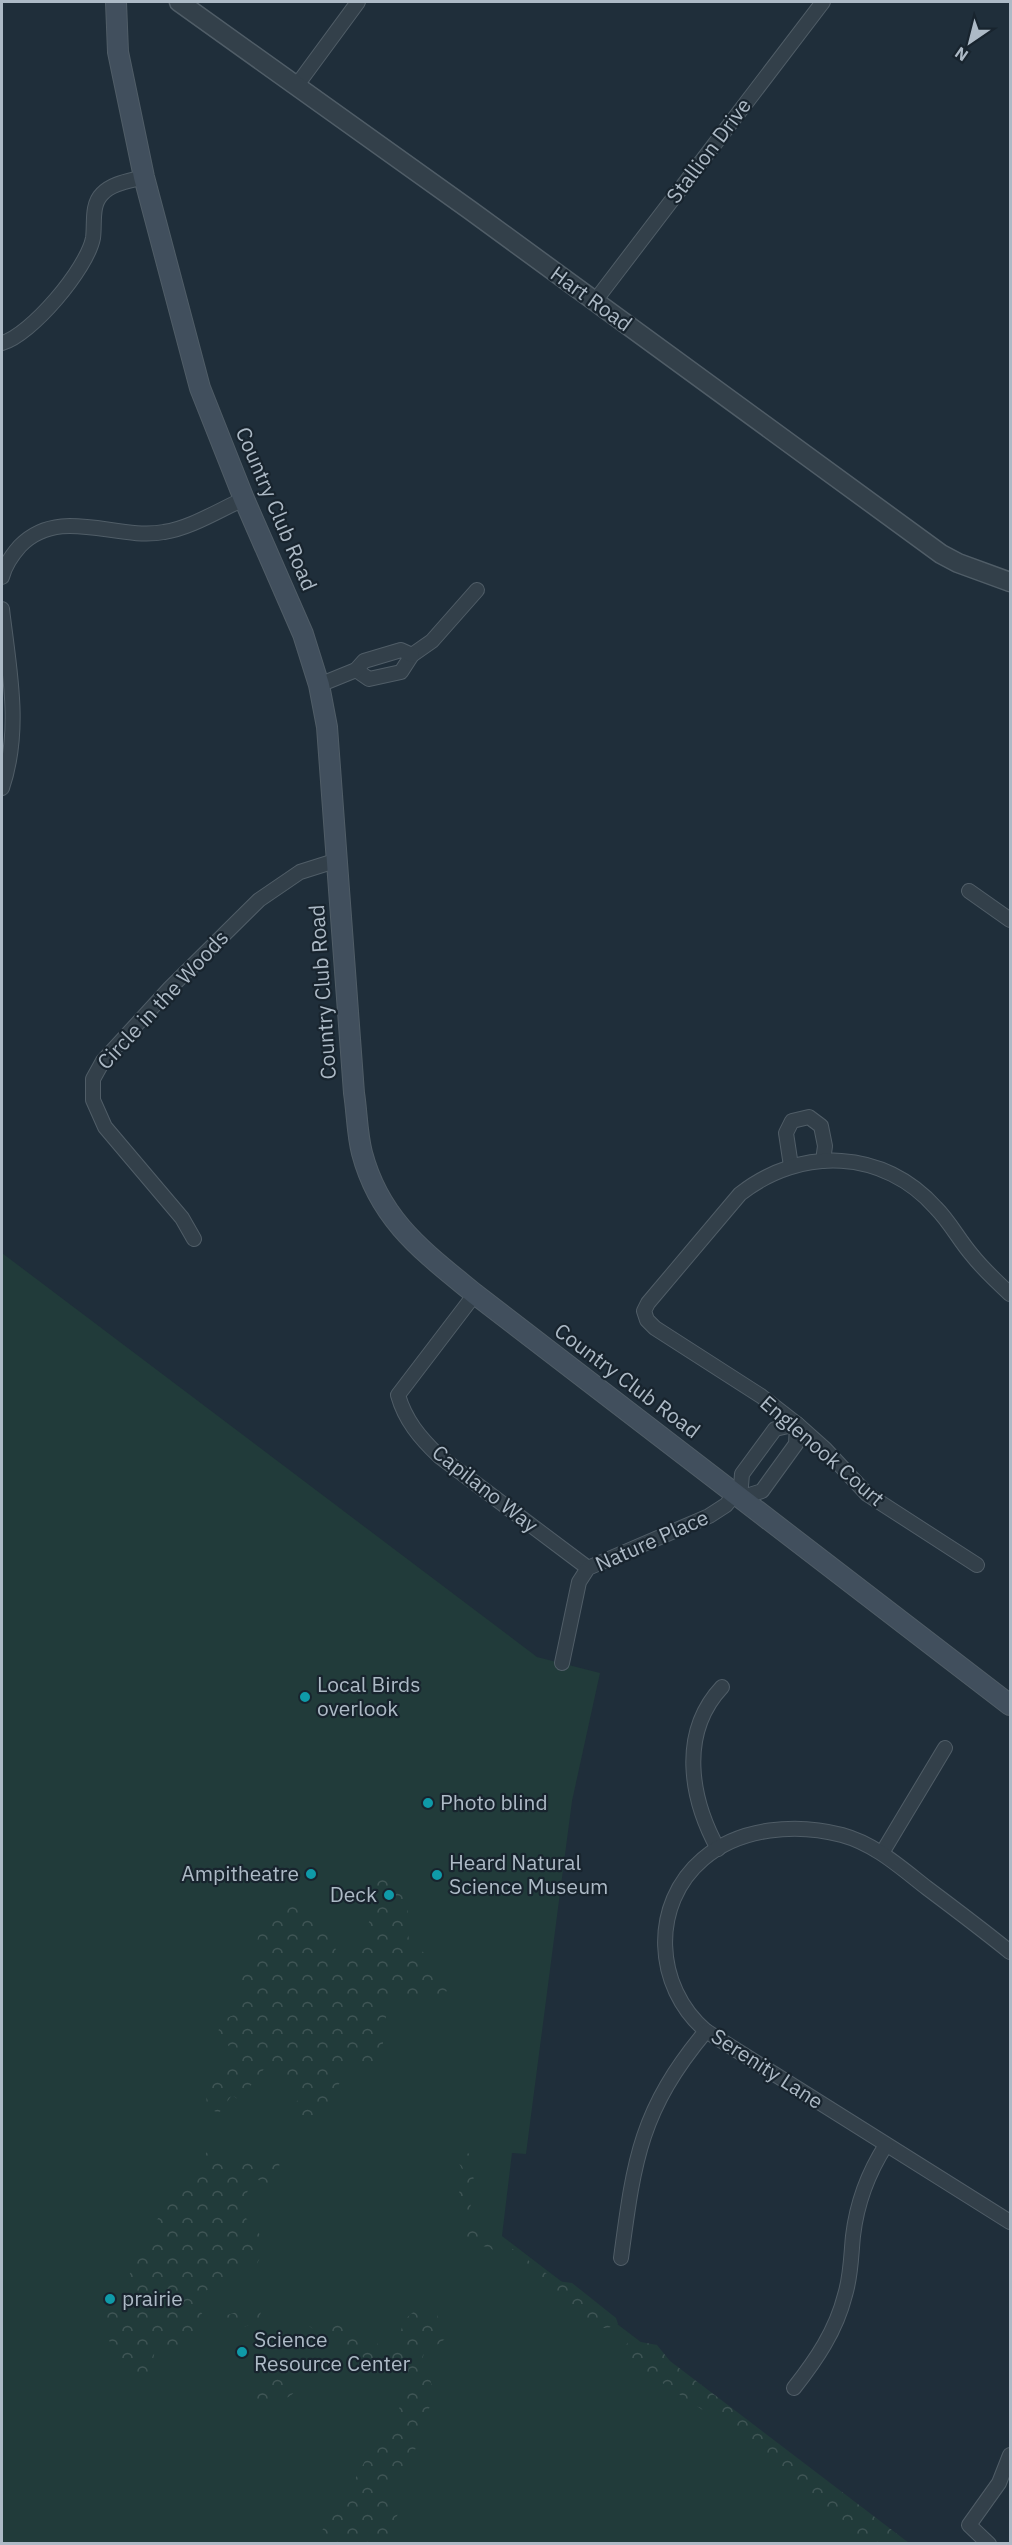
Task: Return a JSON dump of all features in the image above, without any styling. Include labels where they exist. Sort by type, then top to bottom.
[{"type":"main road","name":"Country Club Road","points":[[116,2],[118,52],[144,177],[200,388],[244,499],[303,634],[319,685],[327,727],[354,1093],[362,1152],[381,1202],[412,1243],[475,1294],[1011,1706]]},
{"type":"street","name":"Hart Road","points":[[179,2],[297,85],[941,554],[958,563],[1011,582]]},
{"type":"street","points":[[297,85],[358,2]]},
{"type":"street","name":"Stallion Drive","points":[[595,301],[823,2]]},
{"type":"street","points":[[2,343],[19,336],[31,327],[85,260],[93,240],[99,196],[112,186],[144,177]]},
{"type":"street","points":[[2,577],[6,564],[18,548],[32,535],[49,527],[76,525],[130,534],[166,532],[244,499]]},
{"type":"street","points":[[357,670],[369,679],[401,672],[412,655],[432,641],[477,590]]},
{"type":"street","points":[[2,609],[14,706],[12,743],[2,788]]},
{"type":"street","points":[[319,685],[357,670],[364,661],[401,650],[412,655]]},
{"type":"street","name":"Circle in the Woods","points":[[194,1239],[182,1218],[105,1127],[93,1100],[93,1079],[103,1061],[162,996],[259,900],[300,872],[338,860]]},
{"type":"street","points":[[969,891],[1011,920]]},
{"type":"street","points":[[823,1161],[825,1146],[821,1126],[809,1117],[792,1121],[786,1133],[791,1166],[837,1159],[872,1165],[912,1185],[937,1208],[973,1256],[1011,1294]]},
{"type":"street","name":"Englenook Court","points":[[791,1166],[753,1184],[740,1194],[648,1303],[644,1311],[647,1320],[674,1342],[760,1396],[797,1424],[825,1449],[867,1494],[977,1565]]},
{"type":"street","name":"Capilano Way","points":[[475,1294],[398,1395],[409,1422],[439,1456],[588,1568]]},
{"type":"street","points":[[738,1496],[742,1474],[775,1429],[797,1424]]},
{"type":"street","name":"Nature Place","points":[[562,1663],[579,1582],[588,1568],[709,1516],[738,1496],[762,1491],[796,1444],[797,1424]]},
{"type":"street","points":[[718,1849],[698,1801],[693,1765],[696,1737],[703,1713],[708,1703],[722,1687]]},
{"type":"street","points":[[882,1853],[945,1748]]},
{"type":"street","name":"Serenity Lane","points":[[1011,1952],[882,1853],[842,1835],[803,1829],[757,1833],[718,1849],[695,1866],[677,1892],[668,1912],[664,1943],[666,1964],[676,1993],[687,2011],[706,2031],[1011,2222]]},
{"type":"street","points":[[621,2258],[630,2185],[642,2137],[669,2080],[706,2031]]},
{"type":"street","points":[[794,2388],[823,2348],[842,2305],[848,2283],[853,2235],[861,2196],[886,2145]]},
{"type":"street","points":[[989,2544],[969,2525],[993,2492],[1011,2455]]},
{"type":"green space","points":[[2,1253],[537,1657],[600,1673],[572,1801],[526,2154],[512,2153],[502,2236],[904,2543],[2,2543]]},
{"type":"green space","points":[[393,1873],[400,1879],[407,1894],[409,1940],[424,1953],[424,1972],[442,1979],[447,1991],[439,1996],[393,1996],[386,2017],[380,2063],[369,2081],[361,2066],[350,2064],[325,2107],[310,2120],[301,2124],[287,2112],[301,2097],[279,2073],[264,2069],[239,2100],[232,2095],[219,2113],[207,2108],[208,2091],[215,2079],[240,2061],[218,2032],[222,2020],[236,2014],[242,1989],[241,1973],[252,1958],[263,1920],[287,1902],[297,1906],[321,1926],[343,1962],[358,1953],[374,1908],[373,1888],[381,1874]]},
{"type":"green space","points":[[209,2149],[224,2164],[241,2166],[250,2158],[279,2158],[280,2182],[271,2187],[253,2177],[240,2211],[267,2243],[256,2266],[191,2298],[210,2325],[175,2348],[155,2350],[149,2379],[124,2369],[100,2323],[149,2242],[155,2222],[179,2193]]},
{"type":"green space","points":[[466,2153],[476,2155],[470,2211],[461,2215],[456,2210],[456,2202],[465,2175],[458,2161]]},
{"type":"green space","points":[[478,2224],[557,2281],[572,2283],[616,2318],[618,2324],[608,2328],[596,2328],[578,2320],[550,2288],[490,2248],[465,2241],[461,2236],[466,2227]]},
{"type":"green space","points":[[256,2306],[261,2312],[259,2318],[265,2326],[262,2331],[251,2325],[230,2326],[221,2317]]},
{"type":"green space","points":[[417,2309],[424,2314],[437,2314],[445,2339],[437,2345],[428,2341],[418,2372],[406,2381],[391,2376],[388,2366],[390,2345],[399,2338],[404,2320]]},
{"type":"green space","points":[[320,2318],[374,2336],[378,2345],[373,2349],[380,2359],[374,2366],[350,2346],[318,2333],[308,2325],[313,2319]]},
{"type":"green space","points":[[630,2340],[657,2345],[670,2361],[909,2543],[857,2543],[843,2520],[785,2480],[734,2431],[646,2372],[622,2365],[625,2346]]},
{"type":"green space","points":[[289,2367],[295,2369],[299,2386],[295,2392],[278,2401],[251,2401],[263,2386],[260,2380],[271,2370],[279,2375]]},
{"type":"green space","points":[[420,2378],[430,2379],[434,2394],[415,2450],[387,2486],[390,2500],[398,2514],[390,2529],[395,2543],[362,2543],[348,2535],[342,2543],[312,2543],[338,2510],[371,2450],[394,2427],[401,2402]]},
{"type":"place","name":"Local Birds overlook","points":[[305,1697]]},
{"type":"place","name":"Photo blind","points":[[428,1803]]},
{"type":"place","name":"Ampitheatre","points":[[311,1874]]},
{"type":"place","name":"Heard Natural Science Museum","points":[[437,1875]]},
{"type":"place","name":"Deck","points":[[389,1895]]},
{"type":"place","name":"prairie","points":[[110,2299]]},
{"type":"place","name":"Science Resource Center","points":[[242,2352]]}]
